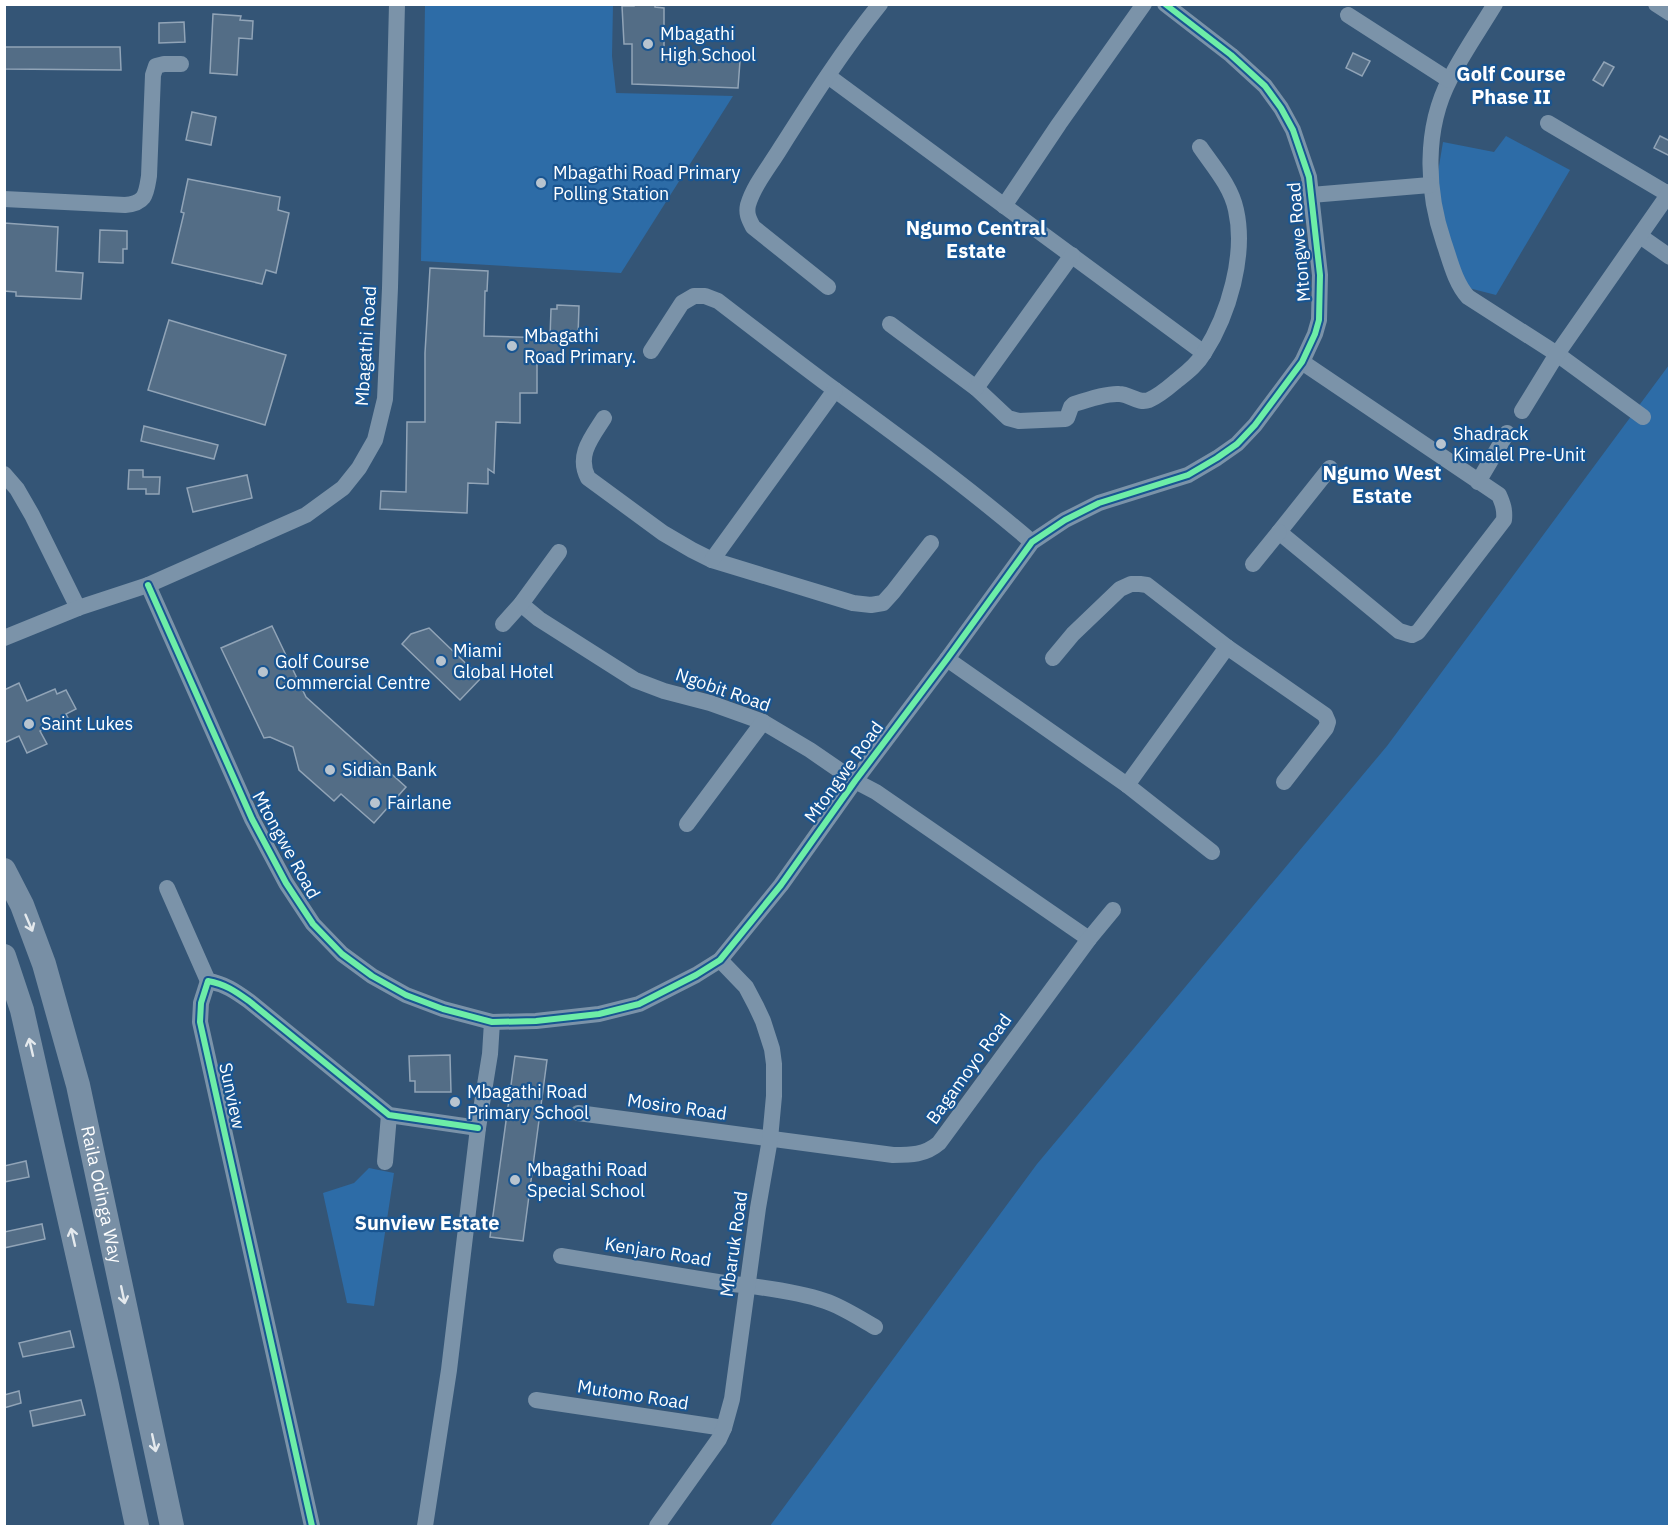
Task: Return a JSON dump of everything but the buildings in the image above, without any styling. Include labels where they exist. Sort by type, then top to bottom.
[{"type":"main road","name":"Raila Odinga Way","points":[[4,870],[34,934],[55,1001],[88,1131],[172,1527]]},
{"type":"main road","name":"Raila Odinga Way","points":[[4,956],[22,1010],[137,1527]]},
{"type":"main road","points":[[109,1397],[119,1405],[132,1405],[141,1400],[142,1386]]},
{"type":"street","name":"Mbagathi Road","points":[[4,638],[78,608],[148,585],[306,515],[343,488],[359,468],[375,440],[385,399],[397,4]]},
{"type":"street","points":[[828,287],[753,227],[747,217],[748,207],[756,187],[828,76],[880,4]]},
{"type":"street","points":[[1004,206],[1144,4]]},
{"type":"street","name":"Mtongwe Road","points":[[148,585],[252,819],[286,883],[313,924],[342,954],[372,976],[406,995],[443,1009],[492,1022],[536,1021],[598,1014],[639,1004],[670,989],[720,960],[781,885],[1032,542],[1065,520],[1099,503],[1188,475],[1217,458],[1237,444],[1255,425],[1302,363],[1319,320],[1320,275],[1309,177],[1293,130],[1265,86],[1231,55],[1165,4]]},
{"type":"street","points":[[1495,4],[1449,80],[1437,112],[1433,133],[1430,185],[1440,231],[1450,262],[1465,294],[1557,354],[1643,417]]},
{"type":"street","points":[[1656,4],[1670,13]]},
{"type":"street","points":[[1347,15],[1449,80]]},
{"type":"street","points":[[4,199],[125,205],[135,204],[142,200],[149,176],[153,75],[156,66],[181,64]]},
{"type":"street","points":[[828,76],[1204,353]]},
{"type":"street","points":[[1522,411],[1557,354],[1669,193],[1548,123]]},
{"type":"street","points":[[890,324],[976,388],[1008,418],[1019,421],[1065,419],[1074,404],[1115,394],[1123,394],[1142,401],[1150,399],[1169,388],[1193,367],[1204,353],[1216,332],[1226,306],[1240,248],[1236,208],[1229,190],[1200,147]]},
{"type":"street","points":[[1311,195],[1430,185]]},
{"type":"street","points":[[1640,236],[1670,257]]},
{"type":"street","points":[[976,388],[1072,255]]},
{"type":"street","points":[[651,351],[682,303],[694,296],[705,296],[718,301],[988,504],[1032,542]]},
{"type":"street","points":[[1279,532],[1399,631],[1412,635],[1418,632],[1504,520],[1505,511],[1498,495],[1302,363]]},
{"type":"street","points":[[712,560],[835,390]]},
{"type":"street","points":[[604,418],[592,436],[584,455],[583,464],[588,478],[663,532],[712,560],[853,603],[871,605],[883,603],[931,543]]},
{"type":"street","points":[[1478,482],[1508,433]]},
{"type":"street","points":[[1253,564],[1330,468]]},
{"type":"street","points":[[4,474],[17,489],[32,514],[78,608]]},
{"type":"street","points":[[503,624],[559,552]]},
{"type":"street","points":[[1053,658],[1072,634],[1120,589],[1131,584],[1147,585],[1227,647],[1325,716],[1328,722],[1326,728],[1284,782]]},
{"type":"street","name":"Ngobit Road","points":[[520,604],[539,619],[635,680],[763,722],[810,750],[855,782],[876,792],[1089,939]]},
{"type":"street","points":[[1127,785],[1227,647]]},
{"type":"street","points":[[947,659],[1127,785],[1212,852]]},
{"type":"street","points":[[687,824],[763,722]]},
{"type":"street","points":[[168,888],[208,981],[233,989],[389,1115],[478,1128]]},
{"type":"street","name":"Bagamoyo Road","points":[[770,1139],[893,1155],[916,1155],[932,1149],[946,1134],[1089,939],[1113,910]]},
{"type":"street","name":"Mbaruk Road","points":[[657,1527],[724,1428],[732,1399],[758,1208],[770,1139],[774,1096],[772,1049],[763,1021],[746,987],[720,960]]},
{"type":"street","name":"Sunview","points":[[208,981],[201,1003],[200,1022],[312,1527]]},
{"type":"street","points":[[425,1527],[448,1370],[478,1128],[490,1054],[492,1022]]},
{"type":"street","name":"Mosiro Road","points":[[578,1113],[770,1139]]},
{"type":"street","points":[[385,1162],[389,1115]]},
{"type":"street","name":"Kenjaro Road","points":[[561,1256],[804,1296],[826,1302],[875,1327]]},
{"type":"street","name":"Mutomo Road","points":[[536,1400],[724,1428]]},
{"type":"shaded area","points":[[425,5],[613,5],[612,56],[616,93],[733,96],[621,273],[421,261]]},
{"type":"shaded area","name":"Golf Course Phase II","points":[[1506,136],[1570,170],[1496,295],[1461,286],[1433,202],[1443,142],[1494,152]]},
{"type":"shaded area","points":[[1669,365],[1669,1526],[770,1526],[1037,1164],[1387,746]]},
{"type":"shaded area","points":[[369,1168],[394,1173],[374,1306],[347,1303],[323,1193],[354,1183]]},
{"type":"cycle path","points":[[148,585],[252,819],[286,883],[313,924],[342,954],[372,976],[406,995],[443,1009],[492,1022],[536,1021],[599,1014],[639,1004],[696,975],[720,960],[781,885],[1032,542],[1065,520],[1099,503],[1188,475],[1217,458],[1237,444],[1255,425],[1302,362],[1319,320],[1320,275],[1309,177],[1293,130],[1265,86],[1231,55],[1165,4]]},
{"type":"cycle path","points":[[312,1526],[200,1022],[201,1003],[208,981],[230,988],[249,1001],[389,1115],[478,1128]]},
{"type":"place","name":"Mbagathi High School","points":[[648,44]]},
{"type":"place","name":"Mbagathi Road Primary Polling Station","points":[[541,183]]},
{"type":"place","name":"Mbagathi Road Primary.","points":[[512,346]]},
{"type":"place","name":"Shadrack Kimalel Pre-Unit","points":[[1441,444]]},
{"type":"place","name":"Miami Global Hotel","points":[[441,661]]},
{"type":"place","name":"Golf Course Commercial Centre","points":[[263,672]]},
{"type":"place","name":"Saint Lukes","points":[[29,724]]},
{"type":"place","name":"Sidian Bank","points":[[330,770]]},
{"type":"place","name":"Fairlane","points":[[375,803]]},
{"type":"place","name":"Mbagathi Road Primary School","points":[[455,1102]]},
{"type":"place","name":"Mbagathi Road Special School","points":[[515,1180]]},
{"type":"district","name":"Golf Course Phase II","points":[[1511,86]]},
{"type":"district","name":"Ngumo Central Estate","points":[[976,240]]},
{"type":"district","name":"Ngumo West Estate","points":[[1382,484]]},
{"type":"district","name":"Sunview Estate","points":[[427,1223]]}]
